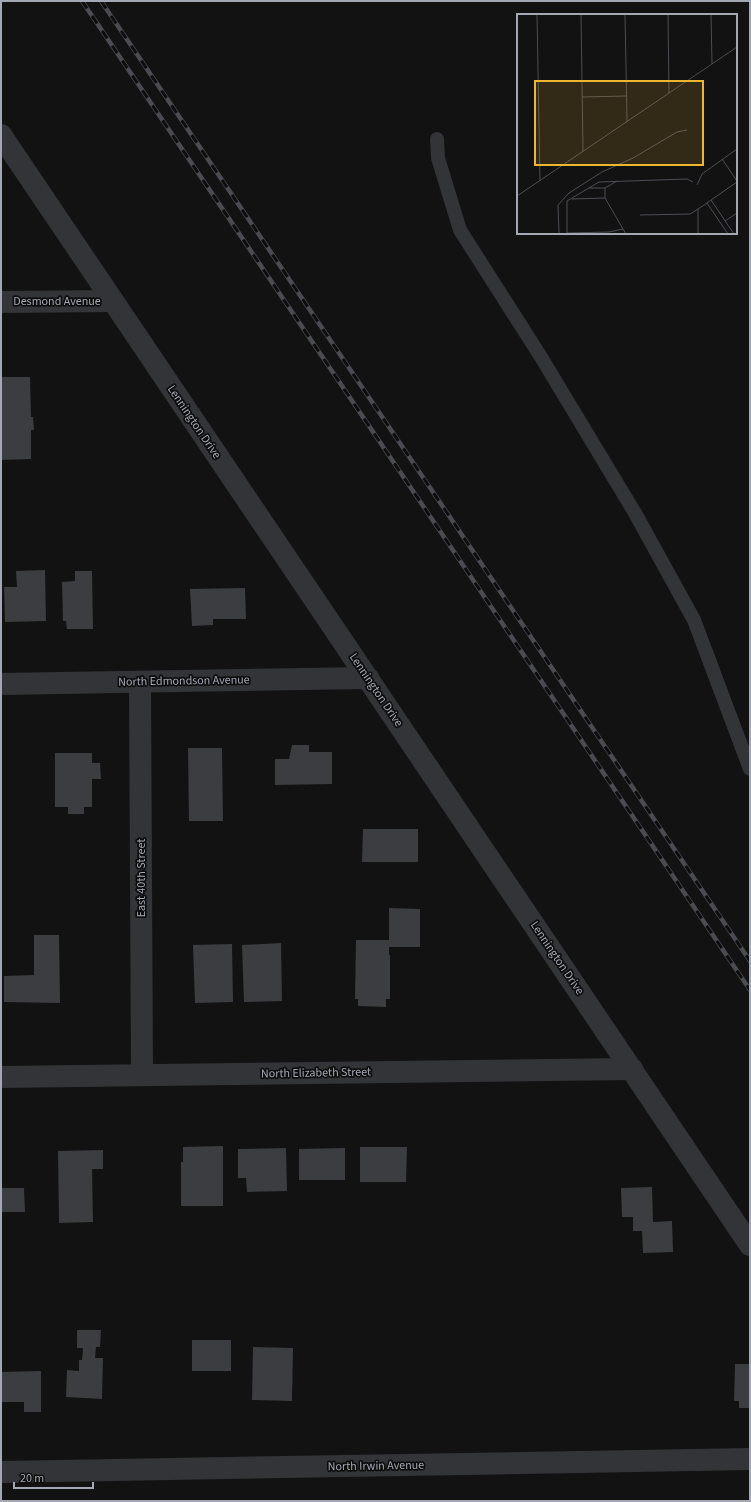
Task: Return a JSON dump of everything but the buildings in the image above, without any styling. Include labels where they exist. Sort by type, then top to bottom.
[{"type":"street","name":"Lennington Drive","points":[[1,135],[750,1245]]},
{"type":"street","name":"Desmond Avenue","points":[[1,302],[113,301]]},
{"type":"street","name":"North Edmondson Avenue","points":[[1,684],[368,678]]},
{"type":"street","name":"East 40th Street","points":[[140,682],[142,1075]]},
{"type":"street","name":"North Elizabeth Street","points":[[1,1077],[632,1069]]},
{"type":"street","name":"North Irwin Avenue","points":[[1,1472],[750,1459]]},
{"type":"lane","points":[[436,139],[438,158],[460,230],[541,358],[631,506],[694,620],[750,769]]},
{"type":"railway","points":[[82,1],[750,990]]},
{"type":"railway","points":[[101,1],[750,961]]}]
